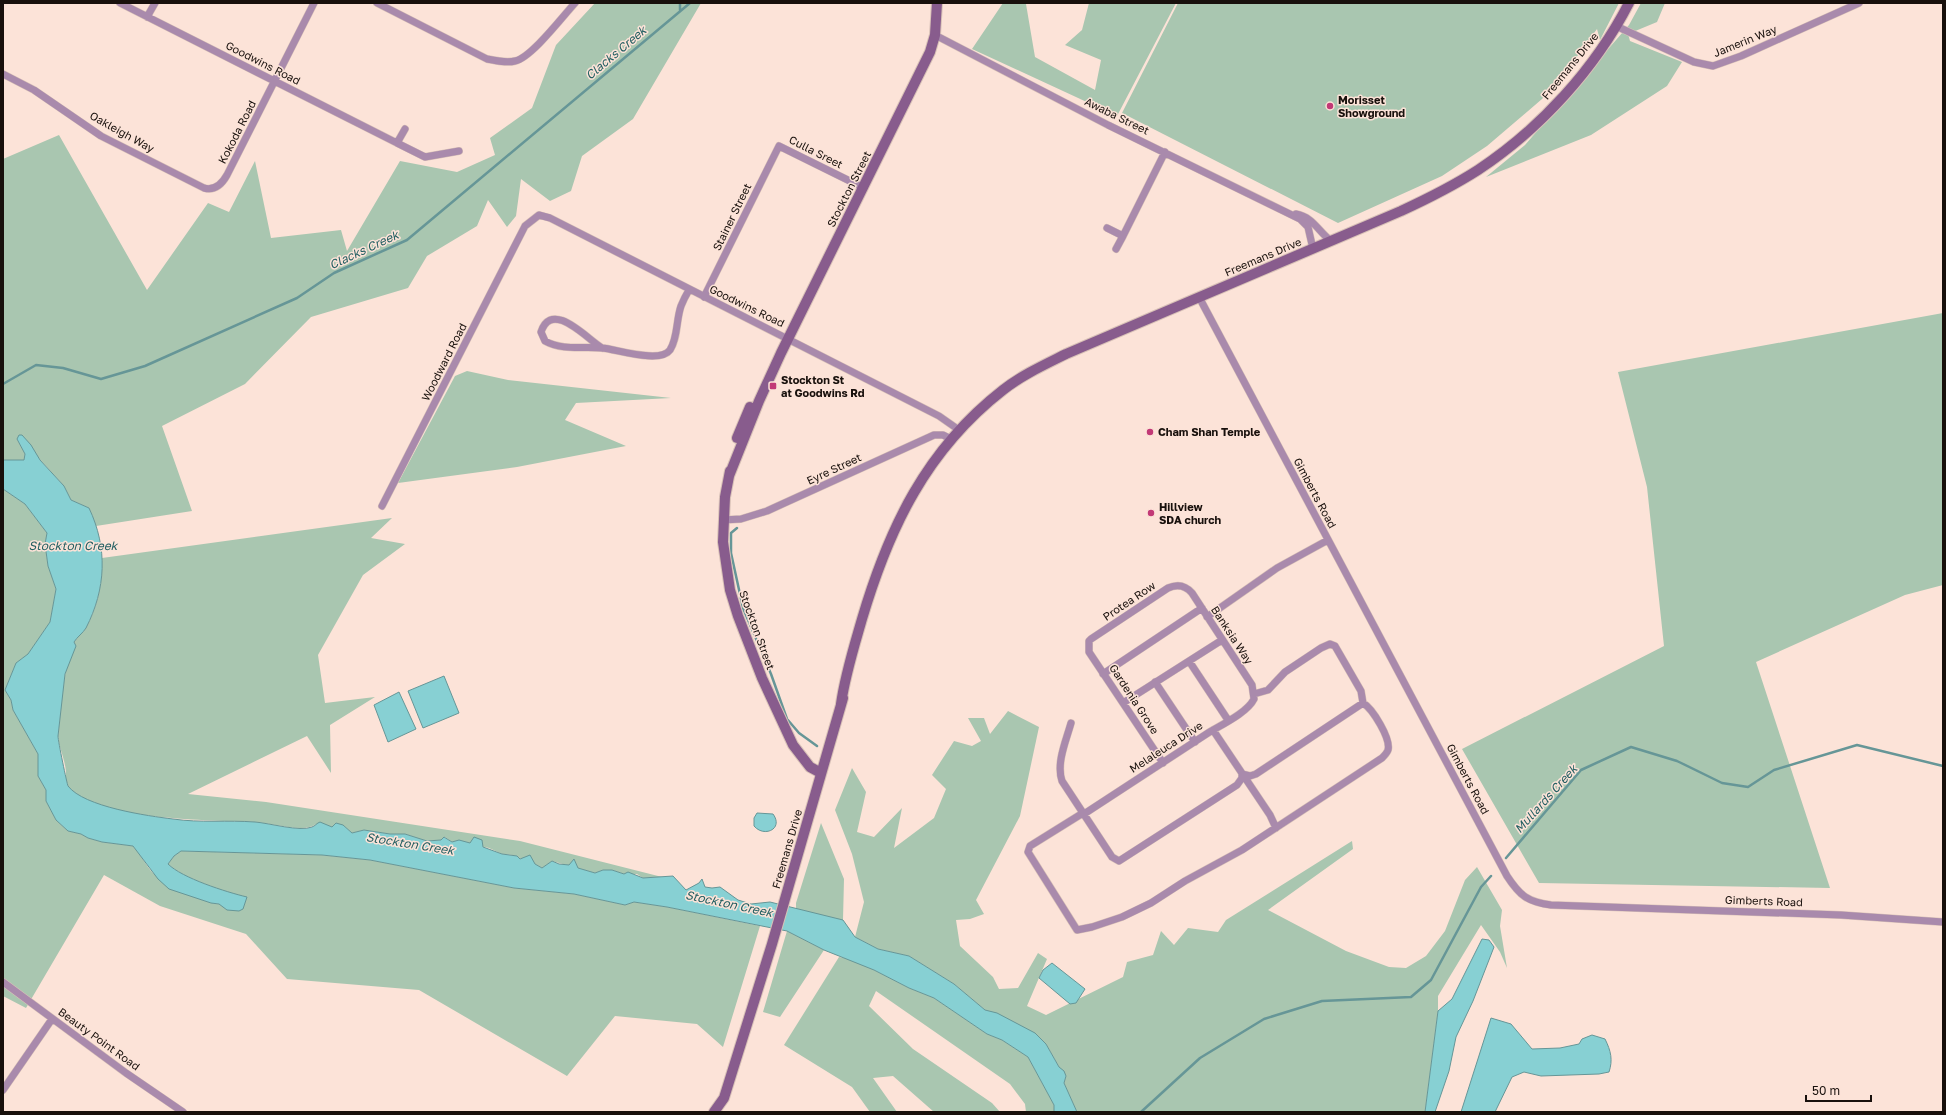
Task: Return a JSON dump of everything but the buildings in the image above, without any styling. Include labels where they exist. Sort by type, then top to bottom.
[{"type":"main road","name":"Stockton Street","points":[[821,773],[810,767],[793,745],[747,642],[730,590],[724,554],[723,520],[729,476],[759,401],[787,339],[922,70],[935,35],[937,3]]},
{"type":"main road","name":"Freemans Drive","points":[[714,1112],[724,1098],[772,944],[841,704],[843,685],[870,592],[900,519],[925,472],[951,439],[1004,390],[1043,366],[1436,194],[1478,170],[1509,147],[1540,120],[1563,96],[1593,60],[1616,26],[1629,3]]},
{"type":"street","name":"Goodwins Road","points":[[120,3],[425,157],[459,151]]},
{"type":"street","points":[[147,17],[155,3]]},
{"type":"street","name":"Kokoda Road","points":[[214,188],[219,186],[227,175],[314,3]]},
{"type":"street","points":[[378,3],[488,59],[502,62],[516,61],[529,54],[575,3]]},
{"type":"street","name":"Jamerin Way","points":[[1616,26],[1694,62],[1713,66],[1741,56],[1859,3]]},
{"type":"street","name":"Awaba Street","points":[[935,35],[1108,125],[1290,213],[1305,222],[1308,227],[1313,249]]},
{"type":"street","name":"Oakleigh Way","points":[[3,74],[34,90],[101,136],[204,188],[214,188]]},
{"type":"street","points":[[397,143],[405,129]]},
{"type":"street","name":"Culla Sreet","points":[[779,146],[864,188]]},
{"type":"street","name":"Stainer Street","points":[[704,297],[779,146]]},
{"type":"street","points":[[1116,249],[1165,152]]},
{"type":"street","name":"Awaba Street","points":[[1290,213],[1305,216],[1311,220],[1320,232],[1331,241]]},
{"type":"street","name":"Goodwins Road","points":[[525,226],[539,215],[550,218],[939,416],[959,430]]},
{"type":"street","name":"Woodward Road","points":[[382,506],[525,226]]},
{"type":"street","points":[[1107,228],[1123,236]]},
{"type":"street","points":[[602,348],[592,342],[580,330],[554,319],[544,325],[541,332],[545,341],[557,346],[602,348],[646,356],[662,356],[669,352],[673,343],[680,307],[689,290]]},
{"type":"street","name":"Gimberts Road","points":[[1199,297],[1507,876],[1523,897],[1536,903],[1551,905],[1841,915],[1943,922]]},
{"type":"street","name":"Eyre Street","points":[[723,520],[741,519],[767,511],[934,435],[943,435],[951,439]]},
{"type":"street","points":[[1207,617],[1277,568],[1328,540]]},
{"type":"street","name":"Protea Row","points":[[1088,647],[1091,639],[1168,588],[1180,585],[1188,589]]},
{"type":"street","name":"Banksia Way","points":[[1188,589],[1252,685],[1254,694]]},
{"type":"street","points":[[1103,674],[1202,608]]},
{"type":"street","points":[[1123,703],[1222,640]]},
{"type":"street","points":[[1213,730],[1270,815],[1276,828],[1382,758],[1388,751],[1388,741],[1372,710],[1363,703],[1361,691],[1339,649],[1335,646],[1330,644],[1321,648],[1285,672],[1268,690],[1254,694]]},
{"type":"street","name":"Gardenia Grove","points":[[1088,647],[1089,652],[1103,674],[1162,763]]},
{"type":"street","points":[[1189,661],[1228,720]]},
{"type":"street","points":[[1156,682],[1195,742]]},
{"type":"street","name":"Melaleuca Drive","points":[[1254,694],[1254,699],[1248,707],[1084,814],[1030,846],[1028,852],[1077,930],[1092,927],[1137,911],[1198,874],[1242,850],[1276,828]]},
{"type":"street","points":[[1242,774],[1250,776],[1256,774],[1363,703]]},
{"type":"street","points":[[1071,723],[1062,754],[1061,777],[1112,858],[1118,861],[1123,860],[1237,785],[1242,778],[1242,774]]},
{"type":"street","name":"Beauty Point Road","points":[[3,982],[126,1073],[183,1112]]},
{"type":"street","points":[[3,1090],[52,1019]]},
{"type":"green space","points":[[595,3],[701,3],[633,119],[582,156],[571,191],[550,201],[521,179],[516,216],[507,227],[488,200],[477,226],[427,256],[408,288],[311,317],[245,384],[162,426],[192,511],[96,526],[89,508],[71,500],[64,486],[35,454],[17,439],[25,454],[24,460],[3,460],[3,159],[59,135],[147,290],[208,203],[229,212],[255,161],[271,238],[341,230],[347,251],[400,161],[457,172],[495,155],[490,138],[532,108],[556,45]]},
{"type":"green space","points":[[1003,3],[1026,4],[1035,57],[1095,90],[1101,60],[1065,45],[1082,30],[1089,3],[1176,3],[1117,116],[972,49]]},
{"type":"green space","name":"Morisset Showground","points":[[1178,3],[1619,3],[1600,40],[1597,29],[1565,73],[1542,99],[1487,146],[1442,176],[1338,223],[1122,113]]},
{"type":"green space","points":[[1641,3],[1665,3],[1657,22],[1628,34],[1630,41],[1682,62],[1667,86],[1591,135],[1486,177],[1525,145],[1629,25]]},
{"type":"green space","points":[[1943,313],[1943,585],[1905,595],[1756,662],[1830,888],[1539,883],[1462,749],[1664,646],[1647,487],[1618,372]]},
{"type":"green space","points":[[467,371],[508,380],[671,398],[576,403],[565,420],[626,446],[517,467],[398,483],[455,376]]},
{"type":"green space","points":[[3,489],[25,504],[47,533],[45,544],[48,566],[56,589],[50,622],[28,654],[16,663],[5,690],[11,700],[13,710],[38,754],[38,776],[46,790],[46,801],[56,820],[68,831],[102,842],[133,846],[153,873],[205,901],[220,904],[247,898],[205,884],[183,874],[168,864],[174,856],[181,851],[322,855],[370,860],[514,888],[574,894],[625,905],[634,902],[667,907],[760,926],[723,1047],[697,1024],[615,1016],[567,1076],[419,990],[287,979],[246,934],[160,906],[104,875],[26,1008],[3,996]]},
{"type":"green space","points":[[392,518],[371,538],[405,544],[363,575],[318,655],[325,703],[375,697],[330,725],[331,773],[307,736],[188,794],[266,802],[520,841],[662,877],[643,878],[637,874],[624,874],[612,870],[603,870],[595,873],[552,861],[542,868],[512,855],[502,854],[489,848],[459,841],[452,842],[445,837],[441,840],[427,841],[405,834],[390,834],[364,830],[352,833],[343,825],[332,827],[316,824],[311,827],[295,828],[261,822],[184,819],[128,812],[103,806],[82,798],[68,786],[58,736],[63,689],[67,666],[74,643],[90,621],[99,594],[102,576],[102,558]]},
{"type":"green space","points":[[1008,711],[1039,727],[1020,816],[976,900],[984,914],[970,919],[956,920],[960,946],[993,977],[999,989],[1018,988],[1038,953],[1047,959],[1027,1006],[1046,1015],[1123,977],[1127,962],[1153,955],[1161,931],[1174,945],[1188,928],[1218,932],[1226,920],[1352,841],[1353,849],[1268,910],[1346,951],[1389,967],[1406,968],[1426,956],[1445,931],[1465,880],[1477,867],[1502,910],[1500,926],[1507,968],[1500,952],[1481,925],[1438,996],[1438,1011],[1425,1112],[1077,1112],[1064,1083],[1066,1076],[1046,1044],[1004,1017],[985,1010],[954,984],[909,956],[878,949],[855,937],[864,902],[852,854],[835,810],[852,768],[866,792],[857,832],[874,837],[902,808],[894,848],[934,818],[946,789],[932,775],[954,741],[972,746],[981,741],[968,718],[984,718],[990,734]]},
{"type":"green space","points":[[821,823],[844,879],[843,920],[796,910],[796,903]]},
{"type":"green space","points":[[787,931],[824,950],[780,1017],[763,1012]]},
{"type":"green space","points":[[839,957],[850,959],[909,988],[934,998],[987,1034],[1002,1040],[1028,1057],[1054,1105],[1054,1112],[1026,1112],[1025,1104],[1010,1084],[876,991],[869,1006],[913,1049],[992,1103],[1000,1112],[934,1112],[893,1076],[873,1078],[897,1112],[870,1112],[852,1087],[784,1045]]},
{"type":"water","name":"Stockton Creek","points":[[19,435],[22,435],[31,445],[40,460],[64,486],[71,500],[89,508],[95,523],[102,553],[101,583],[98,598],[86,628],[74,642],[76,646],[65,674],[58,736],[68,786],[76,793],[88,800],[117,809],[148,816],[183,820],[255,822],[300,828],[312,827],[320,822],[332,827],[336,823],[343,825],[352,833],[364,830],[390,834],[405,834],[427,841],[441,840],[444,837],[452,842],[459,840],[470,843],[474,837],[482,840],[483,847],[502,854],[517,856],[520,859],[530,855],[535,864],[542,868],[552,861],[559,864],[569,865],[574,859],[578,868],[595,873],[603,870],[612,870],[624,874],[628,872],[643,878],[673,876],[686,890],[699,883],[702,879],[705,887],[720,887],[738,900],[751,904],[770,902],[843,920],[855,937],[878,949],[909,956],[954,984],[985,1010],[997,1013],[1035,1033],[1046,1044],[1059,1067],[1064,1071],[1066,1076],[1064,1083],[1077,1112],[1054,1112],[1054,1105],[1028,1057],[1002,1040],[987,1034],[934,998],[909,988],[874,970],[824,950],[787,931],[667,907],[634,902],[625,905],[574,894],[514,888],[370,860],[322,855],[181,851],[174,856],[168,864],[183,874],[216,888],[247,897],[243,909],[239,911],[227,910],[219,904],[211,903],[169,889],[158,879],[133,846],[102,842],[68,831],[56,820],[46,801],[46,790],[38,776],[38,754],[13,710],[11,700],[5,690],[16,663],[28,654],[50,622],[56,589],[48,566],[45,544],[47,533],[25,504],[3,489],[3,460],[24,460],[25,454],[17,439]]},
{"type":"water","points":[[444,676],[459,713],[423,728],[408,691]]},
{"type":"water","points":[[399,692],[416,729],[388,742],[374,705]]},
{"type":"water","points":[[757,813],[773,814],[776,819],[774,828],[767,831],[758,830],[754,826],[754,818]]},
{"type":"water","points":[[1482,939],[1489,940],[1494,947],[1473,1001],[1456,1037],[1449,1071],[1435,1112],[1425,1112],[1438,1011],[1452,999]]},
{"type":"water","points":[[1052,963],[1085,989],[1076,1003],[1070,1004],[1039,978],[1043,970]]},
{"type":"water","points":[[1491,1018],[1511,1024],[1532,1049],[1560,1048],[1579,1044],[1582,1039],[1592,1035],[1605,1039],[1611,1056],[1609,1072],[1599,1074],[1541,1076],[1524,1072],[1512,1077],[1495,1112],[1461,1112]]},
{"type":"waterway","name":"Clacks Creek","points":[[680,3],[680,10]]},
{"type":"waterway","name":"Clacks Creek","points":[[3,384],[36,365],[63,368],[101,379],[145,366],[297,298],[334,273],[407,240],[690,3]]},
{"type":"waterway","points":[[737,528],[731,533],[731,553],[743,608],[771,674],[787,719],[799,733],[817,746]]},
{"type":"waterway","name":"Mullards Creek","points":[[1506,858],[1581,770],[1631,747],[1677,761],[1722,783],[1748,787],[1774,770],[1857,745],[1943,766]]},
{"type":"waterway","name":"Mullards Creek","points":[[1141,1112],[1200,1058],[1264,1019],[1322,1001],[1411,997],[1431,980],[1481,887],[1491,876]]},
{"type":"place","name":"Morisset Showground","points":[[1330,106]]},
{"type":"place","name":"Stockton St at Goodwins Rd","points":[[773,386]]},
{"type":"place","name":"Cham Shan Temple","points":[[1150,432]]},
{"type":"place","name":"Hillview SDA church","points":[[1151,513]]}]
